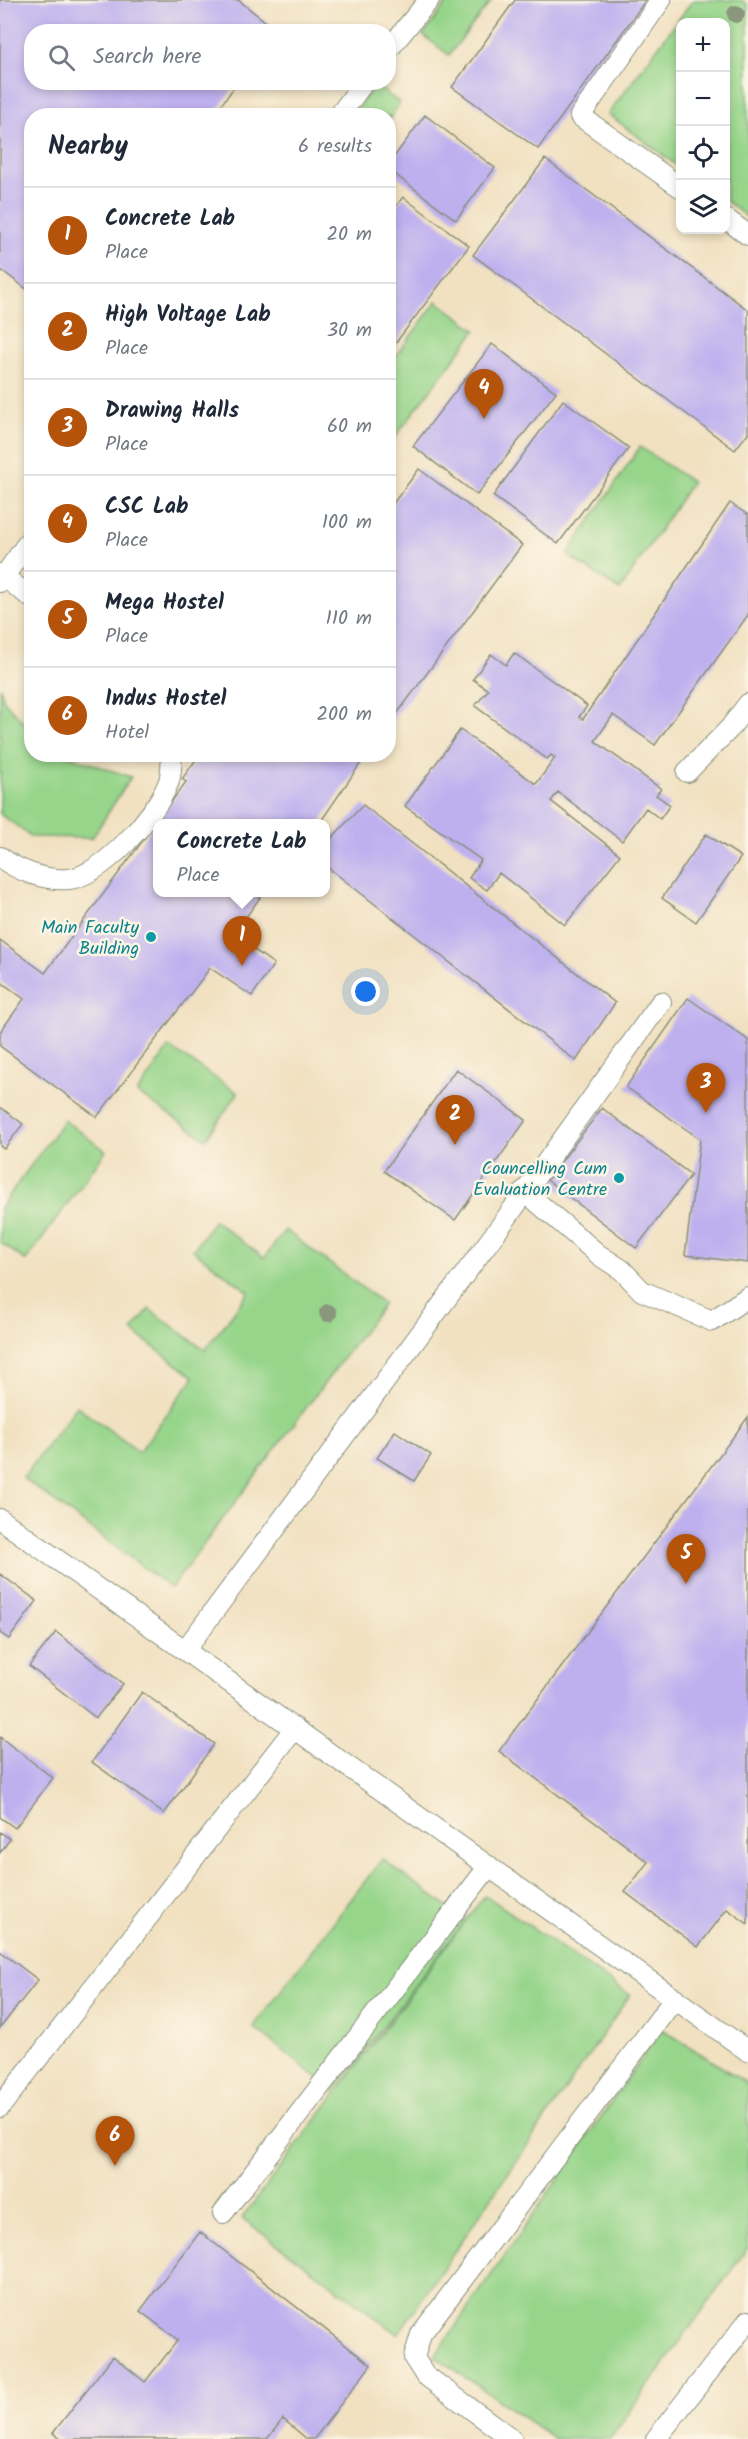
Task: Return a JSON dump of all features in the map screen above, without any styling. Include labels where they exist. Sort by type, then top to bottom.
[{"type":"lane","points":[[396,40],[429,0]]},
{"type":"lane","points":[[661,0],[580,116],[676,183]]},
{"type":"lane","points":[[345,108],[358,90]]},
{"type":"lane","points":[[730,222],[748,235]]},
{"type":"lane","points":[[24,548],[1,578],[24,593]]},
{"type":"lane","points":[[687,772],[730,729],[748,704]]},
{"type":"lane","points":[[0,857],[14,867],[43,876],[70,879],[90,871],[113,854],[156,806],[168,785],[170,762]]},
{"type":"lane","points":[[185,1650],[661,1002]]},
{"type":"lane","points":[[524,1191],[599,1255],[622,1270],[642,1291],[712,1321],[748,1297]]},
{"type":"lane","points":[[0,1519],[748,2051]]},
{"type":"lane","points":[[0,2107],[295,1728]]},
{"type":"lane","points":[[223,2213],[489,1866]]},
{"type":"lane","points":[[512,2439],[425,2375],[414,2358],[421,2334],[675,1998]]},
{"type":"lane","points":[[656,2439],[748,2322]]},
{"type":"green space","points":[[449,0],[492,0],[449,55],[423,35]]},
{"type":"green space","points":[[693,0],[741,0],[748,5],[748,218],[730,204],[730,18],[680,18]]},
{"type":"green space","points":[[676,23],[676,165],[608,114]]},
{"type":"green space","points":[[371,90],[382,90],[400,103],[396,109],[357,108]]},
{"type":"green space","points":[[437,301],[476,330],[396,436],[396,356]]},
{"type":"green space","points":[[640,447],[692,482],[620,590],[567,555]]},
{"type":"green space","points":[[0,686],[4,701],[24,723],[24,762],[87,762],[131,777],[92,838],[32,837],[0,814]]},
{"type":"green space","points":[[169,1047],[238,1093],[206,1139],[137,1093]]},
{"type":"green space","points":[[64,1120],[106,1151],[26,1261],[0,1242],[0,1208]]},
{"type":"green space","points":[[214,1220],[264,1258],[285,1230],[384,1304],[171,1588],[23,1478],[77,1406],[139,1452],[194,1377],[132,1331],[149,1309],[205,1350],[249,1292],[193,1250]]},
{"type":"green space","points":[[382,1859],[465,1920],[334,2091],[253,2027]]},
{"type":"green space","points":[[485,1895],[630,1995],[398,2334],[242,2218]]},
{"type":"green space","points":[[662,2029],[748,2084],[748,2247],[610,2439],[555,2439],[435,2356]]},
{"type":"building","points":[[0,0],[238,0],[269,24],[24,24],[24,90],[232,90],[219,108],[24,108],[24,287],[0,269]]},
{"type":"building","points":[[515,0],[646,0],[538,149],[452,87]]},
{"type":"building","points":[[425,115],[495,168],[456,220],[396,175],[396,154]]},
{"type":"building","points":[[545,159],[748,310],[748,433],[735,450],[473,255]]},
{"type":"building","points":[[403,197],[469,246],[396,342],[396,206]]},
{"type":"building","points":[[492,344],[556,392],[477,495],[413,446]]},
{"type":"building","points":[[563,400],[629,448],[558,544],[493,496]]},
{"type":"building","points":[[419,469],[522,545],[396,715],[396,499]]},
{"type":"building","points":[[730,503],[748,515],[748,615],[655,745],[613,715],[595,741],[661,789],[656,795],[670,805],[660,819],[646,808],[622,841],[558,792],[551,801],[620,855],[565,925],[499,873],[487,890],[469,878],[481,860],[405,806],[460,730],[536,784],[555,758],[551,755],[547,759],[475,706],[488,690],[473,679],[491,654],[506,665],[514,653],[587,706],[579,717],[583,719]]},
{"type":"building","name":"Main Faculty Building","points":[[194,762],[362,762],[322,819],[159,819],[186,782],[182,779]]},
{"type":"building","points":[[363,805],[615,1003],[576,1061],[330,869],[330,840]]},
{"type":"building","name":"Main Faculty Building","points":[[153,827],[153,897],[260,897],[233,935],[274,964],[252,996],[210,968],[97,1117],[0,1046],[0,1032],[24,999],[0,981],[0,940],[45,973]]},
{"type":"building","points":[[706,834],[741,857],[696,922],[662,898]]},
{"type":"building","points":[[688,998],[748,1040],[748,1263],[685,1255],[700,1139],[626,1087]]},
{"type":"building","points":[[456,1069],[526,1120],[455,1220],[384,1171]]},
{"type":"building","points":[[0,1107],[23,1124],[4,1149],[0,1146]]},
{"type":"building","name":"Councelling Cum Evaluation Centre","points":[[602,1108],[691,1175],[636,1248],[547,1180]]},
{"type":"building","points":[[748,1417],[748,1924],[727,1909],[698,1947],[625,1892],[648,1862],[499,1751]]},
{"type":"building","points":[[395,1431],[431,1455],[414,1481],[377,1458]]},
{"type":"building","points":[[0,1574],[37,1601],[9,1639],[0,1633]]},
{"type":"building","points":[[56,1632],[123,1684],[96,1718],[29,1666]]},
{"type":"building","points":[[142,1692],[214,1744],[164,1814],[92,1762]]},
{"type":"building","points":[[0,1737],[53,1778],[15,1828],[0,1817]]},
{"type":"building","points":[[0,1832],[10,1839],[0,1853]]},
{"type":"building","points":[[0,1951],[38,1980],[0,2028]]},
{"type":"building","points":[[200,2232],[371,2365],[314,2439],[307,2439],[283,2419],[267,2439],[61,2439],[53,2433],[113,2356],[145,2382],[178,2340],[140,2311]]},
{"type":"place","name":"CSC Lab","points":[[484,419]]},
{"type":"place","name":"Main Faculty Building","points":[[151,937]]},
{"type":"place","name":"Concrete Lab","points":[[242,966]]},
{"type":"place","name":"Drawing Halls","points":[[706,1113]]},
{"type":"place","name":"High Voltage Lab","points":[[455,1145]]},
{"type":"place","name":"Councelling Cum Evaluation Centre","points":[[619,1178]]},
{"type":"place","name":"Mega Hostel","points":[[686,1584]]},
{"type":"place","name":"Indus Hostel","points":[[115,2166]]}]
